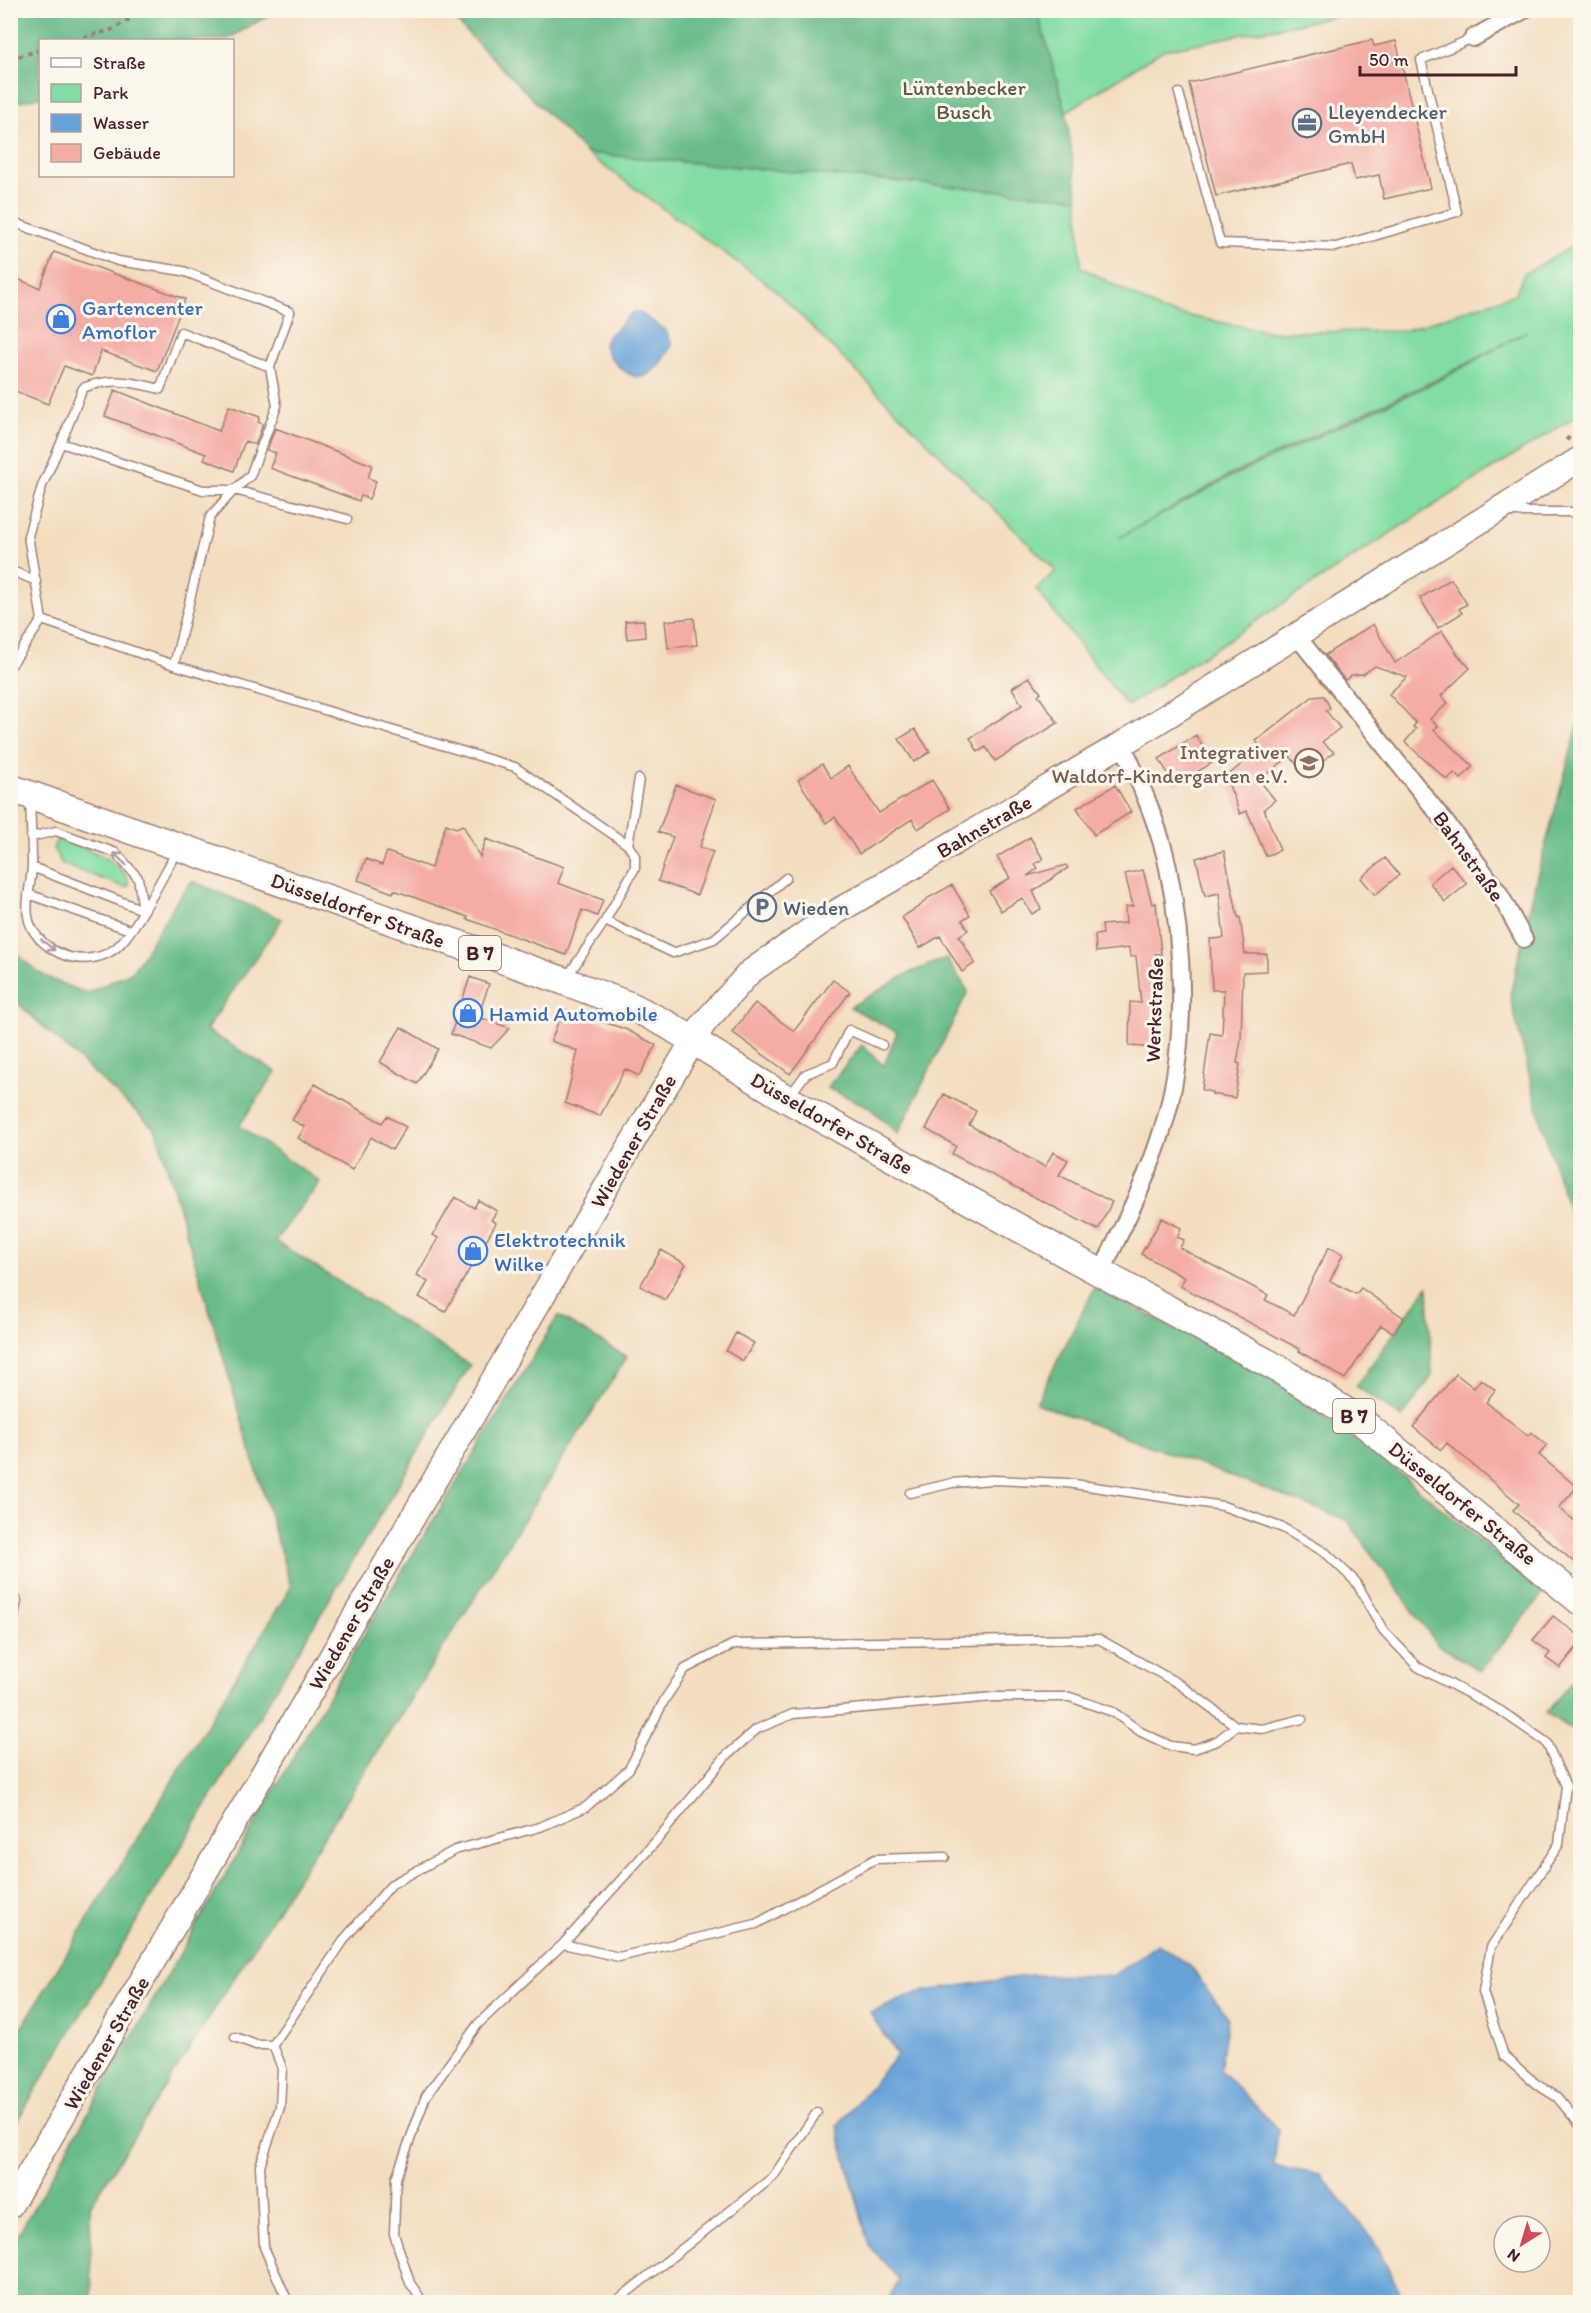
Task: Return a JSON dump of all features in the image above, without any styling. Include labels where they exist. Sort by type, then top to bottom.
[{"type":"main road","name":"Bahnstraße","points":[[692,1040],[714,1011],[750,972],[818,925],[1122,744],[1581,459]]},
{"type":"main road","name":"Düsseldorfer Straße","points":[[20,791],[564,981],[633,1007],[668,1025],[787,1099],[1277,1368],[1361,1421],[1581,1601]]},
{"type":"main road","name":"Wiedener Straße","points":[[10,2206],[692,1040]]},
{"type":"street","points":[[1473,38],[1524,10]]},
{"type":"street","name":"Bahnstraße","points":[[1296,635],[1469,852],[1499,893],[1524,939]]},
{"type":"street","name":"Werkstraße","points":[[1101,1273],[1143,1182],[1162,1130],[1174,1080],[1181,1008],[1179,940],[1168,867],[1143,788],[1122,744]]},
{"type":"lane","points":[[1179,93],[1220,243],[1336,247],[1457,212],[1421,60],[1473,38]]},
{"type":"lane","points":[[10,221],[118,261],[183,271],[290,312],[270,367],[278,406],[250,476],[210,517],[174,665]]},
{"type":"lane","points":[[10,667],[42,620],[28,536],[42,486],[83,388],[98,382],[127,381],[160,389],[181,332],[270,367]]},
{"type":"lane","points":[[61,443],[203,490],[234,490],[347,519]]},
{"type":"lane","points":[[1494,512],[1581,512]]},
{"type":"lane","points":[[10,570],[36,581]]},
{"type":"lane","points":[[42,620],[174,665],[515,767],[628,845],[635,856],[635,868],[605,921],[564,981]]},
{"type":"lane","points":[[628,845],[639,779]]},
{"type":"lane","points":[[20,791],[31,837],[32,867],[28,916],[34,932],[49,948],[67,957],[86,959],[105,955],[121,944],[180,846]]},
{"type":"lane","points":[[31,837],[57,831],[116,853],[138,878],[143,910]]},
{"type":"lane","points":[[32,867],[143,910]]},
{"type":"lane","points":[[605,921],[672,953],[714,939],[786,878]]},
{"type":"lane","points":[[28,894],[130,930]]},
{"type":"lane","points":[[787,1099],[806,1074],[833,1063],[849,1030],[882,1045]]},
{"type":"lane","points":[[910,1493],[952,1484],[992,1480],[1067,1483],[1223,1506],[1283,1528],[1326,1553],[1356,1582],[1383,1630],[1418,1667],[1501,1711],[1546,1742],[1566,1786],[1559,1844],[1491,1947],[1483,1992],[1504,2056],[1536,2084],[1557,2097],[1581,2125]]},
{"type":"lane","points":[[10,1594],[17,1601],[10,1636]]},
{"type":"lane","points":[[273,2045],[346,1937],[392,1884],[455,1850],[540,1827],[586,1807],[629,1769],[665,1699],[685,1669],[734,1644],[1099,1639],[1179,1684],[1236,1726],[1262,1729],[1302,1719]]},
{"type":"lane","points":[[423,2302],[410,2283],[394,2234],[396,2178],[426,2096],[478,2024],[564,1944],[657,1840],[725,1757],[757,1730],[793,1714],[994,1697],[1070,1696],[1113,1713],[1141,1732],[1171,1746],[1194,1749],[1216,1741],[1236,1726]]},
{"type":"lane","points":[[564,1944],[619,1957],[756,1924],[875,1859],[945,1857]]},
{"type":"lane","points":[[235,2037],[256,2045],[273,2045]]},
{"type":"lane","points":[[273,2045],[282,2068],[280,2107],[260,2166],[264,2247],[288,2302]]},
{"type":"lane","points":[[615,2302],[773,2177],[817,2112]]},
{"type":"path","points":[[88,10],[144,12]]},
{"type":"path","points":[[79,39],[111,30],[144,12]]},
{"type":"path","points":[[10,58],[39,50]]},
{"type":"green space","points":[[11,10],[276,10],[228,39],[39,39],[39,97],[11,103]]},
{"type":"green space","points":[[1037,10],[1362,11],[1163,50],[1066,112]]},
{"type":"green space","name":"Lüntenbecker Busch","points":[[446,11],[1037,11],[1066,112],[1078,198],[586,153]]},
{"type":"green space","points":[[586,153],[1078,198],[1081,267],[1162,311],[1271,332],[1403,331],[1515,294],[1524,274],[1570,248],[1580,249],[1580,414],[1401,526],[1127,706],[1036,589],[1056,571],[773,288]],"holes":[[[1527,331],[1440,380],[1230,477],[1119,538],[1230,475],[1440,378]]]},
{"type":"green space","points":[[1580,718],[1580,1247],[1542,1126],[1510,996],[1536,880]]},
{"type":"green space","points":[[58,838],[111,861],[120,868],[129,886],[124,887],[62,864],[53,848]]},
{"type":"green space","points":[[192,881],[282,919],[206,1030],[276,1072],[239,1126],[320,1182],[275,1241],[470,1365],[11,2131],[11,2045],[291,1587],[156,1130],[11,997],[11,941],[25,961],[43,975],[88,993],[133,971],[177,900]]},
{"type":"green space","points":[[946,958],[968,991],[898,1134],[869,1107],[827,1088],[862,1045],[884,1066],[897,1032],[850,1007],[907,974]]},
{"type":"green space","points":[[1428,1286],[1432,1376],[1402,1418],[1356,1386]]},
{"type":"green space","points":[[1095,1287],[1269,1377],[1390,1465],[1543,1594],[1480,1671],[1437,1644],[1347,1520],[1036,1403]]},
{"type":"green space","points":[[558,1316],[627,1357],[90,2206],[92,2302],[11,2302],[11,2247],[366,1631]]},
{"type":"green space","points":[[1580,1671],[1580,1735],[1546,1713]]},
{"type":"water","points":[[633,312],[639,312],[666,331],[672,345],[652,372],[639,377],[623,370],[610,356],[604,345],[606,339]]},
{"type":"water","points":[[1158,1944],[1190,1966],[1228,2018],[1220,2070],[1278,2129],[1274,2167],[1320,2174],[1374,2241],[1405,2302],[887,2302],[899,2279],[869,2246],[837,2126],[897,2055],[870,2013],[919,1992],[1032,1975],[1112,1976]]},
{"type":"building","name":"Lleyendecker GmbH","points":[[1372,40],[1374,46],[1396,41],[1431,188],[1384,199],[1379,175],[1355,180],[1351,164],[1216,196],[1189,83]]},
{"type":"building","name":"Gartencenter Amoflor","points":[[54,252],[185,299],[157,371],[101,351],[92,376],[64,366],[48,404],[10,389],[10,276],[40,288]]},
{"type":"building","points":[[115,390],[219,431],[229,406],[260,417],[258,422],[263,424],[255,445],[245,441],[234,471],[204,459],[206,454],[105,416]]},
{"type":"building","points":[[275,428],[372,465],[368,478],[376,481],[369,499],[361,496],[359,501],[270,468],[276,453],[267,450]]},
{"type":"building","points":[[1451,579],[1467,604],[1459,609],[1462,613],[1438,628],[1420,598]]},
{"type":"building","points":[[694,618],[697,645],[668,648],[665,621]]},
{"type":"building","points":[[644,620],[645,637],[627,639],[625,621]]},
{"type":"building","points":[[1373,624],[1395,663],[1442,631],[1470,668],[1441,696],[1448,703],[1430,719],[1438,726],[1434,730],[1473,766],[1461,779],[1454,773],[1447,780],[1405,742],[1416,729],[1413,727],[1416,723],[1389,694],[1407,677],[1375,666],[1363,674],[1352,675],[1345,680],[1325,655]]},
{"type":"building","points":[[1029,677],[1041,693],[1038,695],[1058,723],[995,761],[986,747],[978,752],[970,738],[1022,705],[1012,688]]},
{"type":"building","points":[[1324,696],[1330,708],[1326,711],[1340,728],[1322,742],[1334,752],[1305,775],[1290,756],[1259,780],[1275,800],[1264,809],[1280,850],[1266,856],[1247,811],[1240,814],[1226,777],[1261,748],[1256,741],[1312,697]]},
{"type":"building","points":[[915,729],[930,752],[914,762],[899,739]]},
{"type":"building","points":[[1196,735],[1212,763],[1175,785],[1159,759]]},
{"type":"building","points":[[822,764],[831,778],[848,766],[879,813],[932,780],[950,809],[918,829],[912,819],[859,854],[835,817],[826,823],[798,780]]},
{"type":"building","points":[[676,785],[716,799],[700,847],[713,852],[697,895],[658,881],[673,837],[658,832]]},
{"type":"building","points":[[1115,785],[1131,812],[1094,835],[1077,808]]},
{"type":"building","points":[[446,824],[456,828],[463,825],[480,857],[486,839],[564,867],[558,883],[603,900],[597,916],[582,910],[566,955],[394,890],[393,893],[358,880],[366,859],[382,865],[387,852],[431,868]]},
{"type":"building","points":[[1030,837],[1043,859],[1035,864],[1038,868],[1027,876],[1066,865],[1068,868],[1033,891],[1041,909],[1032,914],[1022,898],[1001,911],[989,891],[1010,878],[997,857]]},
{"type":"building","points":[[1224,851],[1238,917],[1240,917],[1245,954],[1267,954],[1267,971],[1243,972],[1241,1039],[1237,1063],[1240,1064],[1235,1098],[1202,1090],[1210,1033],[1222,1035],[1224,990],[1212,990],[1210,939],[1224,938],[1219,893],[1205,896],[1196,858]]},
{"type":"building","points":[[1385,858],[1399,875],[1375,895],[1361,878]]},
{"type":"building","points":[[1451,865],[1467,884],[1445,902],[1430,883]]},
{"type":"building","points":[[1143,870],[1152,904],[1156,903],[1161,954],[1156,954],[1161,1004],[1158,1048],[1129,1046],[1130,1002],[1141,1003],[1136,956],[1130,957],[1129,948],[1096,952],[1095,935],[1103,934],[1102,925],[1126,923],[1125,907],[1133,906],[1125,874]]},
{"type":"building","points":[[952,885],[970,915],[962,920],[968,930],[959,936],[975,963],[962,972],[940,936],[920,948],[902,917],[928,898]]},
{"type":"building","points":[[470,977],[489,984],[478,1017],[510,1028],[491,1048],[451,1034]]},
{"type":"building","points":[[833,980],[850,992],[790,1074],[732,1032],[755,1003],[794,1031]]},
{"type":"building","points":[[563,1009],[625,1029],[656,1045],[639,1076],[625,1069],[600,1116],[565,1103],[578,1051],[551,1041]]},
{"type":"building","points":[[401,1027],[438,1049],[417,1084],[380,1062]]},
{"type":"building","points":[[315,1084],[382,1123],[387,1116],[406,1127],[392,1150],[371,1137],[352,1170],[298,1138],[305,1127],[292,1120]]},
{"type":"building","points":[[944,1094],[976,1111],[969,1125],[1045,1167],[1053,1152],[1068,1160],[1059,1175],[1112,1202],[1098,1230],[952,1154],[956,1146],[926,1129]]},
{"type":"building","points":[[455,1197],[474,1208],[478,1200],[497,1211],[491,1220],[496,1223],[445,1312],[419,1297],[428,1282],[417,1275],[438,1238],[433,1235]]},
{"type":"building","points":[[1162,1218],[1181,1228],[1177,1237],[1184,1240],[1180,1248],[1268,1295],[1265,1300],[1294,1315],[1329,1247],[1343,1254],[1330,1281],[1356,1294],[1361,1288],[1404,1318],[1394,1333],[1381,1325],[1345,1379],[1299,1351],[1300,1349],[1180,1286],[1185,1278],[1141,1254]]},
{"type":"building","points":[[661,1250],[686,1264],[665,1300],[640,1286]]},
{"type":"building","points":[[736,1333],[754,1343],[743,1361],[726,1351]]},
{"type":"building","points":[[1456,1374],[1474,1388],[1481,1379],[1495,1390],[1486,1402],[1528,1436],[1531,1432],[1547,1445],[1539,1455],[1577,1487],[1559,1508],[1581,1526],[1581,1568],[1513,1510],[1519,1504],[1447,1443],[1441,1450],[1413,1427]]},
{"type":"building","points":[[1553,1616],[1581,1637],[1581,1642],[1560,1668],[1546,1658],[1550,1653],[1533,1640]]},
{"type":"place","name":"Lleyendecker GmbH","points":[[1307,123]]},
{"type":"place","name":"Gartencenter Amoflor","points":[[61,319]]},
{"type":"place","name":"Integrativer Waldorf-Kindergarten e.V.","points":[[1309,763]]},
{"type":"place","name":"Wieden","points":[[762,907]]},
{"type":"place","name":"Hamid Automobile","points":[[468,1013]]},
{"type":"place","name":"Elektrotechnik Wilke","points":[[473,1251]]}]
